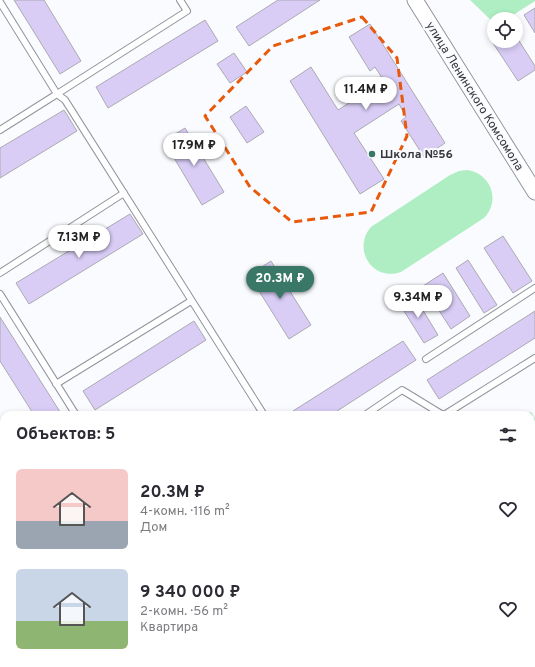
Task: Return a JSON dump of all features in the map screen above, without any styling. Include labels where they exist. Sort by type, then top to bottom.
[{"type":"street","name":"улица Ленинского Комсомола","points":[[415,0],[535,192]]},
{"type":"lane","points":[[0,130],[187,11],[180,0]]},
{"type":"lane","points":[[0,2],[57,94],[65,100],[261,411]]},
{"type":"lane","points":[[0,273],[124,193]]},
{"type":"lane","points":[[426,359],[534,291]]},
{"type":"lane","points":[[0,294],[73,411]]},
{"type":"lane","points":[[56,384],[191,301]]},
{"type":"lane","points":[[450,411],[535,358]]},
{"type":"lane","points":[[371,411],[402,390],[437,411]]},
{"type":"highlighted area","points":[[362,17],[397,58],[407,136],[371,212],[292,222],[250,187],[205,116],[273,46]]},
{"type":"green space","points":[[470,0],[535,0],[518,12],[487,12],[487,16]]},
{"type":"green space","points":[[467,170],[482,176],[491,189],[492,204],[484,218],[401,272],[391,274],[381,272],[368,262],[364,254],[364,245],[366,236],[371,227],[450,175],[459,171]]},
{"type":"building","points":[[14,0],[44,0],[81,61],[60,74]]},
{"type":"building","points":[[278,0],[320,0],[249,46],[236,27]]},
{"type":"building","points":[[535,8],[535,33],[524,15]]},
{"type":"building","points":[[205,20],[218,41],[108,108],[96,87]]},
{"type":"building","points":[[370,24],[445,143],[424,157],[401,121],[406,117],[399,104],[354,133],[384,179],[360,194],[290,81],[311,67],[338,110],[384,81],[375,67],[370,71],[349,37]]},
{"type":"building","points":[[523,47],[535,66],[535,70],[518,81],[496,48]]},
{"type":"building","points":[[234,53],[247,72],[230,83],[217,64]]},
{"type":"building","points":[[246,106],[264,132],[247,143],[230,117]]},
{"type":"building","points":[[64,110],[77,131],[0,178],[0,148]]},
{"type":"building","points":[[185,128],[224,192],[202,205],[164,141]]},
{"type":"building","points":[[130,214],[143,234],[29,304],[16,283]]},
{"type":"building","points":[[503,236],[532,281],[513,293],[484,248]]},
{"type":"building","points":[[468,260],[497,305],[484,313],[456,268]]},
{"type":"building","points":[[271,261],[311,325],[289,339],[249,275]]},
{"type":"building","points":[[443,273],[470,316],[451,329],[423,286]]},
{"type":"building","points":[[413,294],[438,335],[424,343],[399,303]]},
{"type":"building","points":[[535,311],[535,338],[439,399],[427,380]]},
{"type":"building","points":[[0,317],[59,411],[31,411],[0,361]]},
{"type":"building","points":[[194,321],[206,340],[95,410],[83,391]]},
{"type":"building","points":[[403,341],[416,360],[337,411],[293,411]]},
{"type":"place","name":"Школа №56","points":[[372,154]]}]
